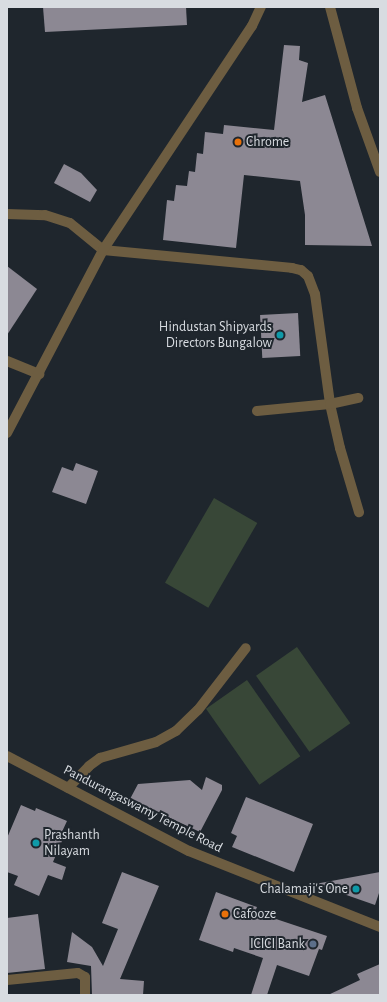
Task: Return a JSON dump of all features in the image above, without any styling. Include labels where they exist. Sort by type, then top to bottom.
[{"type":"street","points":[[7,433],[39,374],[102,250],[252,26],[261,7]]},
{"type":"street","points":[[330,7],[357,108],[380,172]]},
{"type":"street","points":[[7,214],[45,215],[70,223],[102,250],[301,270],[308,276],[315,294],[330,404],[340,448],[359,512]]},
{"type":"street","points":[[7,361],[39,374]]},
{"type":"street","points":[[257,411],[330,404],[358,398]]},
{"type":"street","points":[[68,788],[89,766],[100,758],[156,742],[176,731],[203,705],[246,648]]},
{"type":"street","name":"Pandurangaswamy Temple Road","points":[[7,756],[189,851],[380,927]]},
{"type":"street","points":[[7,980],[78,973],[85,977],[86,995]]},
{"type":"green space","points":[[214,498],[257,523],[208,608],[165,583]]},
{"type":"green space","points":[[297,647],[350,723],[309,752],[256,676]]},
{"type":"green space","points":[[247,680],[300,756],[259,785],[206,709]]},
{"type":"building","points":[[43,7],[186,7],[187,25],[45,32]]},
{"type":"building","points":[[284,45],[300,46],[299,60],[308,63],[302,102],[325,95],[372,246],[305,245],[305,215],[300,181],[244,175],[236,248],[163,240],[167,200],[174,201],[176,185],[187,186],[189,171],[195,172],[197,153],[203,154],[205,132],[223,134],[224,125],[274,130]]},
{"type":"building","points":[[64,164],[81,173],[97,190],[90,202],[54,183]]},
{"type":"building","points":[[7,266],[37,289],[7,335]]},
{"type":"building","name":"Hindustan Shipyards Directors Bungalow","points":[[298,313],[300,356],[262,358],[260,315]]},
{"type":"building","points":[[76,463],[98,471],[86,504],[52,492],[62,467],[73,471]]},
{"type":"building","points":[[206,777],[222,785],[222,790],[200,832],[130,799],[138,784],[190,780],[202,790]]},
{"type":"building","points":[[246,797],[313,824],[294,872],[232,847],[237,836],[231,833]]},
{"type":"building","name":"Prashanth Nilayam","points":[[21,805],[35,811],[36,808],[67,821],[61,834],[64,836],[53,862],[66,867],[62,880],[48,875],[39,896],[14,885],[18,876],[7,872],[7,838]]},
{"type":"building","points":[[122,872],[159,886],[120,979],[144,981],[143,995],[92,995],[91,966],[67,962],[72,932],[92,947],[103,966],[118,929],[102,923]]},
{"type":"building","name":"Chalamaji's One","points":[[380,872],[380,890],[375,905],[315,884]]},
{"type":"building","points":[[216,892],[257,907],[255,912],[327,936],[322,950],[319,949],[309,976],[277,965],[267,995],[251,995],[263,958],[234,948],[233,952],[199,940]]},
{"type":"building","points":[[38,914],[45,969],[7,973],[7,918]]},
{"type":"building","points":[[380,964],[380,995],[328,995],[360,980],[357,974]]},
{"type":"place","name":"Chrome","points":[[238,142]]},
{"type":"place","name":"Hindustan Shipyards Directors Bungalow","points":[[280,335]]},
{"type":"place","name":"Prashanth Nilayam","points":[[36,843]]},
{"type":"place","name":"Chalamaji's One","points":[[356,889]]},
{"type":"place","name":"Cafooze","points":[[225,914]]},
{"type":"place","name":"ICICI Bank","points":[[313,944]]}]
